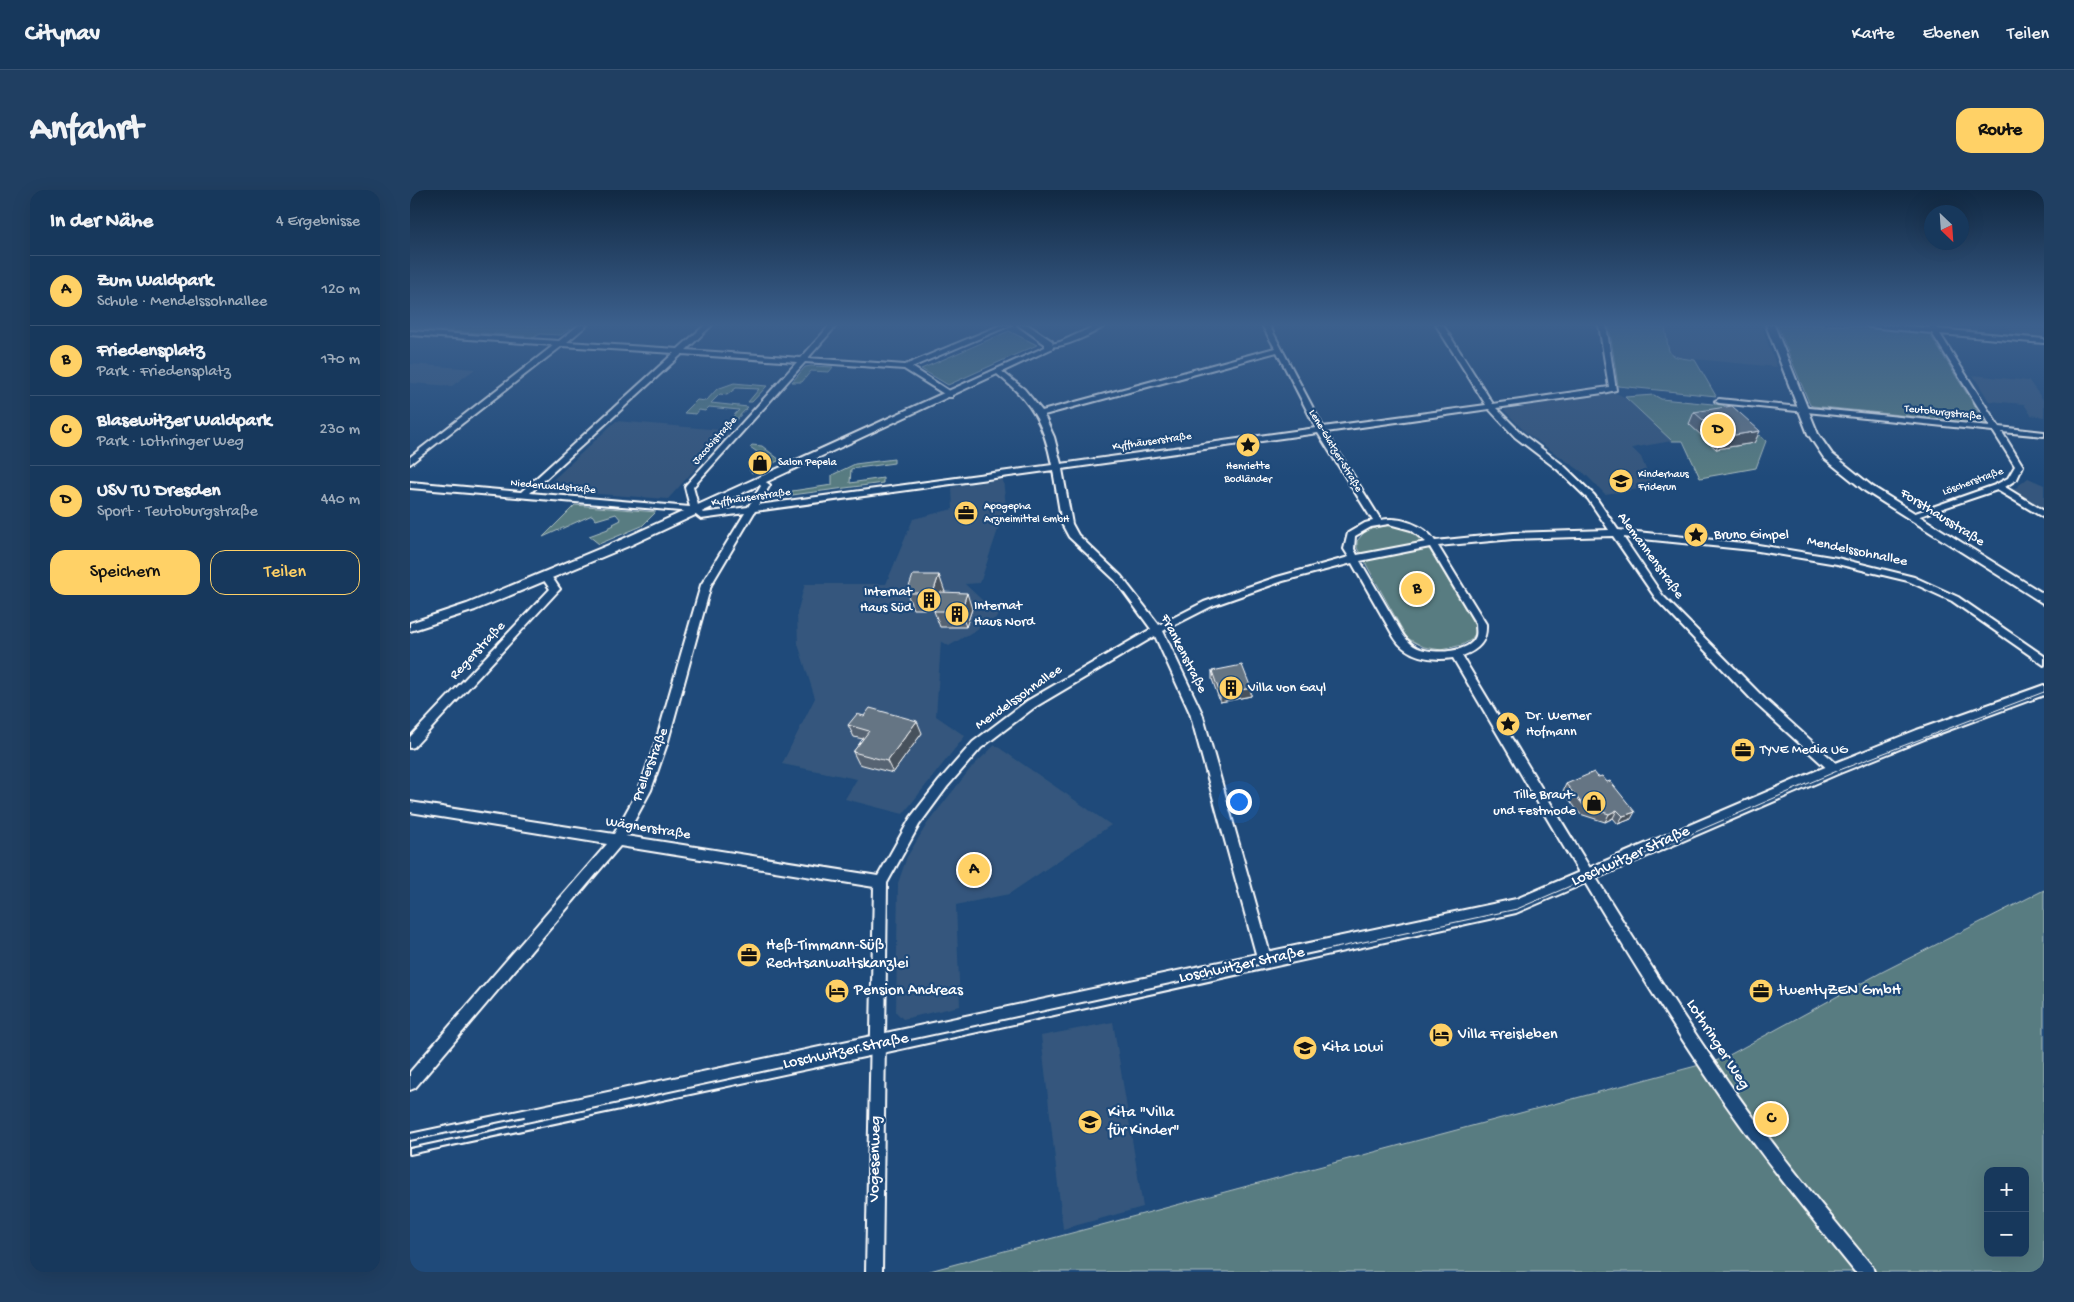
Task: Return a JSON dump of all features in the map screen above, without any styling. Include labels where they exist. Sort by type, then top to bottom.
[{"type":"street","points":[[410,461],[520,375]]},
{"type":"street","points":[[523,495],[655,375]]},
{"type":"street","name":"Jacobistraße","points":[[695,510],[689,487],[788,375]]},
{"type":"street","points":[[918,375],[949,395]]},
{"type":"street","points":[[410,627],[471,607],[546,576],[992,375]]},
{"type":"street","name":"Frankenstraße","points":[[1004,375],[1021,389],[1040,414],[1048,432],[1067,524],[1074,537],[1118,578],[1157,630],[1196,713],[1265,961]]},
{"type":"street","points":[[1040,414],[1182,375]]},
{"type":"street","name":"Lene-Glatzer-Straße","points":[[1292,375],[1321,432],[1378,522]]},
{"type":"street","name":"Alemannenstraße","points":[[1471,375],[1491,407],[1518,435],[1560,466],[1591,496],[1666,604],[1762,702],[1835,769]]},
{"type":"street","name":"Kyffhäuserstraße","points":[[695,510],[701,516],[1056,466],[1321,432],[1603,391],[1613,388],[1611,375]]},
{"type":"street","name":"Forsthausstraße","points":[[1789,375],[1813,434],[1828,456],[1869,489],[2044,600]]},
{"type":"street","name":"Löscherstraße","points":[[1911,516],[1998,487],[2011,481],[2017,475],[2019,466],[1963,375]]},
{"type":"street","name":"Teutoburgstraße","points":[[1719,401],[2044,434]]},
{"type":"street","name":"Prellerstraße","points":[[410,1082],[618,839],[645,790],[662,741],[706,585],[766,485],[760,481]]},
{"type":"street","name":"Niederwaldstraße","points":[[410,485],[695,510]]},
{"type":"street","points":[[1998,487],[2044,515]]},
{"type":"street","points":[[1389,521],[1403,522],[1420,531],[1432,544],[1481,624],[1481,636],[1475,644],[1466,651],[1456,654],[1428,654],[1404,645],[1349,549],[1350,535],[1361,528],[1378,522],[1389,521]]},
{"type":"street","name":"Mendelssohnallee","points":[[878,1045],[881,882],[915,821],[943,784],[977,745],[1031,704],[1157,630],[1208,604],[1280,579],[1354,559],[1432,544],[1514,536],[1616,533],[1752,546],[1837,561],[1912,579],[1954,599],[2044,661]]},
{"type":"street","name":"Regerstraße","points":[[410,744],[555,589],[546,576]]},
{"type":"street","points":[[1456,654],[1588,876]]},
{"type":"street","name":"Loschwitzer Straße","points":[[410,1144],[878,1045],[1516,906],[1835,769],[1922,734],[2044,690]]},
{"type":"street","name":"Wägnerstraße","points":[[410,807],[881,882]]},
{"type":"street","name":"Lothringer Weg","points":[[1588,876],[1710,1068],[1755,1133],[1802,1195],[1866,1272]]},
{"type":"street","name":"Vogesenweg","points":[[874,1272],[878,1045]]},
{"type":"shaded area","points":[[410,375],[466,375],[452,386],[410,383]]},
{"type":"shaded area","points":[[1973,375],[2029,381],[2044,401],[2044,417],[2031,415],[2024,404],[1989,401]]},
{"type":"shaded area","points":[[1614,392],[1624,397],[1672,441],[1632,448],[1641,457],[1653,487],[1605,494],[1585,474],[1526,433],[1504,410]]},
{"type":"shaded area","points":[[616,421],[722,430],[721,432],[728,433],[668,499],[542,490]]},
{"type":"shaded area","points":[[2028,478],[2044,485],[2044,509],[2013,490]]},
{"type":"shaded area","points":[[1003,479],[1006,506],[980,583],[965,584],[999,616],[949,646],[941,641],[936,716],[965,736],[903,814],[845,799],[857,779],[782,764],[815,698],[798,644],[797,613],[805,584],[886,584],[913,519],[953,509],[952,487]]},
{"type":"shaded area","points":[[995,745],[1111,825],[1009,894],[956,905],[960,1006],[903,1019],[896,1012],[898,883],[907,857],[927,824],[971,768]]},
{"type":"shaded area","name":"Kita \"Villa für Kinder\"","points":[[1113,1022],[1143,1207],[1063,1229],[1041,1036]]},
{"type":"green space","points":[[798,375],[807,375],[802,382],[792,382]]},
{"type":"green space","points":[[932,375],[969,375],[948,385]]},
{"type":"green space","points":[[1616,375],[1704,375],[1716,396],[1618,386]]},
{"type":"green space","points":[[1798,375],[1956,375],[1986,424],[1813,406],[1810,405]]},
{"type":"green space","points":[[734,383],[767,386],[752,402],[748,402],[759,389],[736,388],[727,395],[720,394],[711,403],[748,407],[732,424],[726,424],[739,410],[709,407],[705,411],[699,410],[696,414],[684,413],[697,400],[706,401],[717,389]]},
{"type":"green space","points":[[1654,395],[1661,399],[1723,405],[1766,441],[1756,468],[1700,478],[1683,441],[1672,441],[1625,397]]},
{"type":"green space","points":[[752,445],[762,446],[780,460],[752,473],[749,470],[770,461],[750,447]]},
{"type":"green space","points":[[894,459],[894,463],[851,469],[850,483],[883,478],[883,483],[792,495],[792,491],[832,485],[832,475],[855,464]]},
{"type":"green space","points":[[575,505],[656,512],[642,526],[599,544],[589,536],[608,529],[621,520],[616,514],[596,520],[592,515],[543,537]]},
{"type":"green space","points":[[1389,525],[1407,528],[1422,537],[1474,624],[1476,632],[1471,640],[1462,645],[1441,650],[1424,647],[1407,638],[1357,548],[1357,541],[1366,530]]},
{"type":"green space","points":[[2044,890],[2044,1272],[926,1272],[1722,1059],[1882,972]]},
{"type":"building","points":[[1732,406],[1760,431],[1722,437],[1694,412]]},
{"type":"building","points":[[913,575],[939,575],[933,593],[907,593]]},
{"type":"building","points":[[940,592],[967,593],[961,611],[934,611]]},
{"type":"building","name":"Villa von Gayl","points":[[1242,665],[1251,688],[1220,694],[1212,671]]},
{"type":"building","points":[[870,708],[917,721],[887,761],[853,752],[869,731],[848,725],[857,714],[864,716]]},
{"type":"building","name":"Tille Braut- und Festmode","points":[[1594,772],[1598,777],[1602,776],[1607,782],[1610,781],[1635,812],[1623,816],[1617,810],[1609,814],[1584,806],[1566,784]]},
{"type":"tram line","points":[[1317,952],[1517,909],[1837,771],[2044,692]]},
{"type":"tram line","points":[[410,1148],[1323,951]]},
{"type":"tram line","points":[[410,1141],[524,1117]]},
{"type":"place","name":"USV TU Dresden","points":[[1718,430]]},
{"type":"place","name":"Henriette Bodländer","points":[[1248,445]]},
{"type":"place","name":"Salon Pepela","points":[[760,463]]},
{"type":"place","name":"Kinderhaus Friderun","points":[[1621,481]]},
{"type":"place","name":"Apogepha Arzneimittel GmbH","points":[[966,513]]},
{"type":"place","name":"Bruno Gimpel","points":[[1696,535]]},
{"type":"place","name":"Friedensplatz","points":[[1417,589]]},
{"type":"place","name":"Internat Haus Süd","points":[[929,600]]},
{"type":"place","name":"Internat Haus Nord","points":[[957,614]]},
{"type":"place","name":"Villa von Gayl","points":[[1231,688]]},
{"type":"place","name":"Dr. Werner Hofmann","points":[[1508,724]]},
{"type":"place","name":"TYVE Media UG","points":[[1743,750]]},
{"type":"place","name":"Tille Braut- und Festmode","points":[[1594,803]]},
{"type":"place","name":"Zum Waldpark","points":[[974,870]]},
{"type":"place","name":"Heß-Timmann-Süß Rechtsanwaltskanzlei","points":[[749,955]]},
{"type":"place","name":"Pension Andreas","points":[[837,991]]},
{"type":"place","name":"twentyZEN GmbH","points":[[1761,991]]},
{"type":"place","name":"Villa Freisleben","points":[[1441,1035]]},
{"type":"place","name":"Kita Lowi","points":[[1305,1048]]},
{"type":"place","name":"Blasewitzer Waldpark","points":[[1771,1119]]},
{"type":"place","name":"Kita \"Villa für Kinder\"","points":[[1090,1122]]}]
